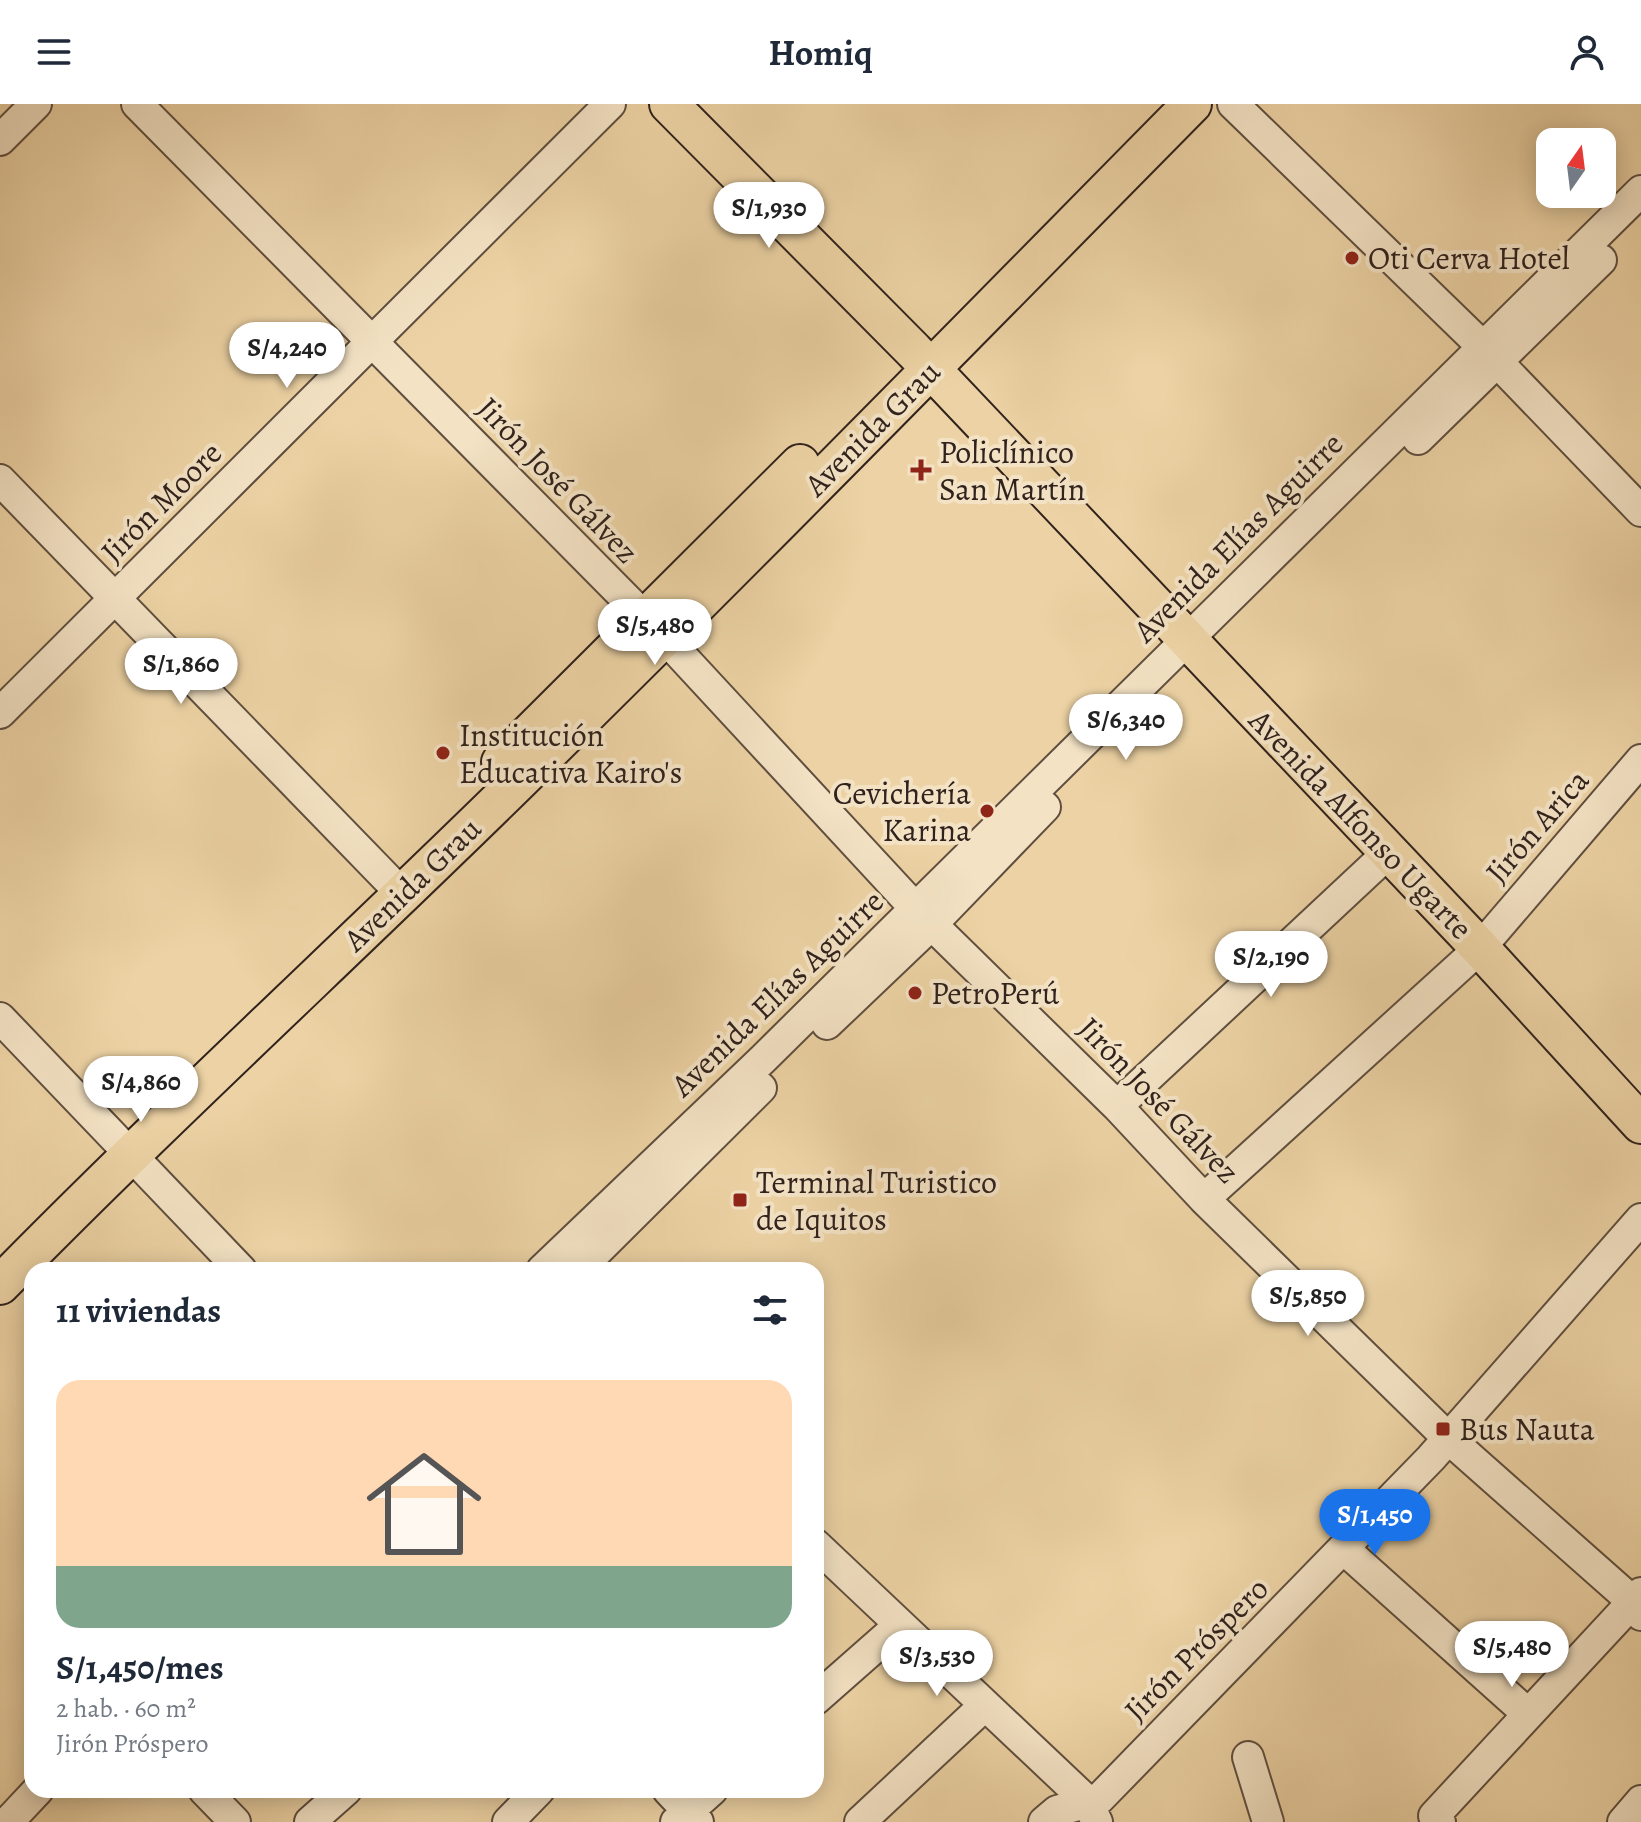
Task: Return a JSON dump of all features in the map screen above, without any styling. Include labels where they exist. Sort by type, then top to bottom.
[{"type":"main road","name":"Avenida Alfonso Ugarte","points":[[669,104],[922,360],[1190,646],[1480,948],[1641,1124]]},
{"type":"main road","name":"Avenida Alfonso Ugarte","points":[[695,104],[888,301],[922,360]]},
{"type":"main road","name":"Avenida Grau","points":[[922,360],[1160,104]]},
{"type":"main road","name":"Avenida Grau","points":[[0,1249],[122,1143],[395,886],[922,360],[1192,104]]},
{"type":"main road","name":"Avenida Grau","points":[[0,1285],[122,1143]]},
{"type":"street","points":[[0,140],[36,104]]},
{"type":"street","name":"Jirón José Gálvez","points":[[137,104],[654,628],[924,916],[1117,1106],[1204,1199],[1449,1439],[1638,1603]]},
{"type":"street","name":"Jirón Moore","points":[[0,713],[610,104]]},
{"type":"street","points":[[1233,104],[1490,355],[1641,511]]},
{"type":"street","name":"Avenida Elías Aguirre","points":[[1490,355],[1641,191]]},
{"type":"street","name":"Avenida Elías Aguirre","points":[[552,1262],[676,1158],[924,916],[1190,646],[1490,355],[1641,220]]},
{"type":"street","points":[[0,480],[395,886]]},
{"type":"street","name":"Jirón Arica","points":[[1204,1199],[1480,948],[1641,760]]},
{"type":"street","points":[[1117,1106],[1388,853]]},
{"type":"street","points":[[0,1018],[234,1262]]},
{"type":"street","name":"Avenida Elías Aguirre","points":[[585,1262],[676,1158]]},
{"type":"street","name":"Jirón Próspero","points":[[1044,1822],[1057,1811],[1092,1812],[1099,1799],[1345,1550],[1449,1439],[1641,1219]]},
{"type":"street","points":[[1345,1550],[1527,1713]]},
{"type":"street","points":[[824,1553],[1092,1812]]},
{"type":"street","points":[[1437,1819],[1527,1713],[1638,1603]]},
{"type":"street","points":[[824,1692],[900,1625]]},
{"type":"street","points":[[860,1822],[984,1706]]},
{"type":"street","points":[[1248,1757],[1268,1822]]},
{"type":"street","points":[[8,1822],[30,1798]]},
{"type":"street","points":[[212,1798],[235,1822]]},
{"type":"street","points":[[310,1822],[337,1798]]},
{"type":"street","points":[[508,1822],[531,1798]]},
{"type":"street","points":[[682,1811],[701,1798]]},
{"type":"street","points":[[1623,1822],[1641,1801]]},
{"type":"place","name":"Oti Cerva Hotel","points":[[1352,258]]},
{"type":"place","name":"Policlínico San Martín","points":[[921,470]]},
{"type":"place","name":"Institución Educativa Kairo's","points":[[443,753]]},
{"type":"place","name":"Cevichería Karina","points":[[987,811]]},
{"type":"place","name":"PetroPerú","points":[[915,993]]},
{"type":"place","name":"Terminal Turistico de Iquitos","points":[[740,1200]]},
{"type":"place","name":"Bus Nauta","points":[[1443,1429]]}]
